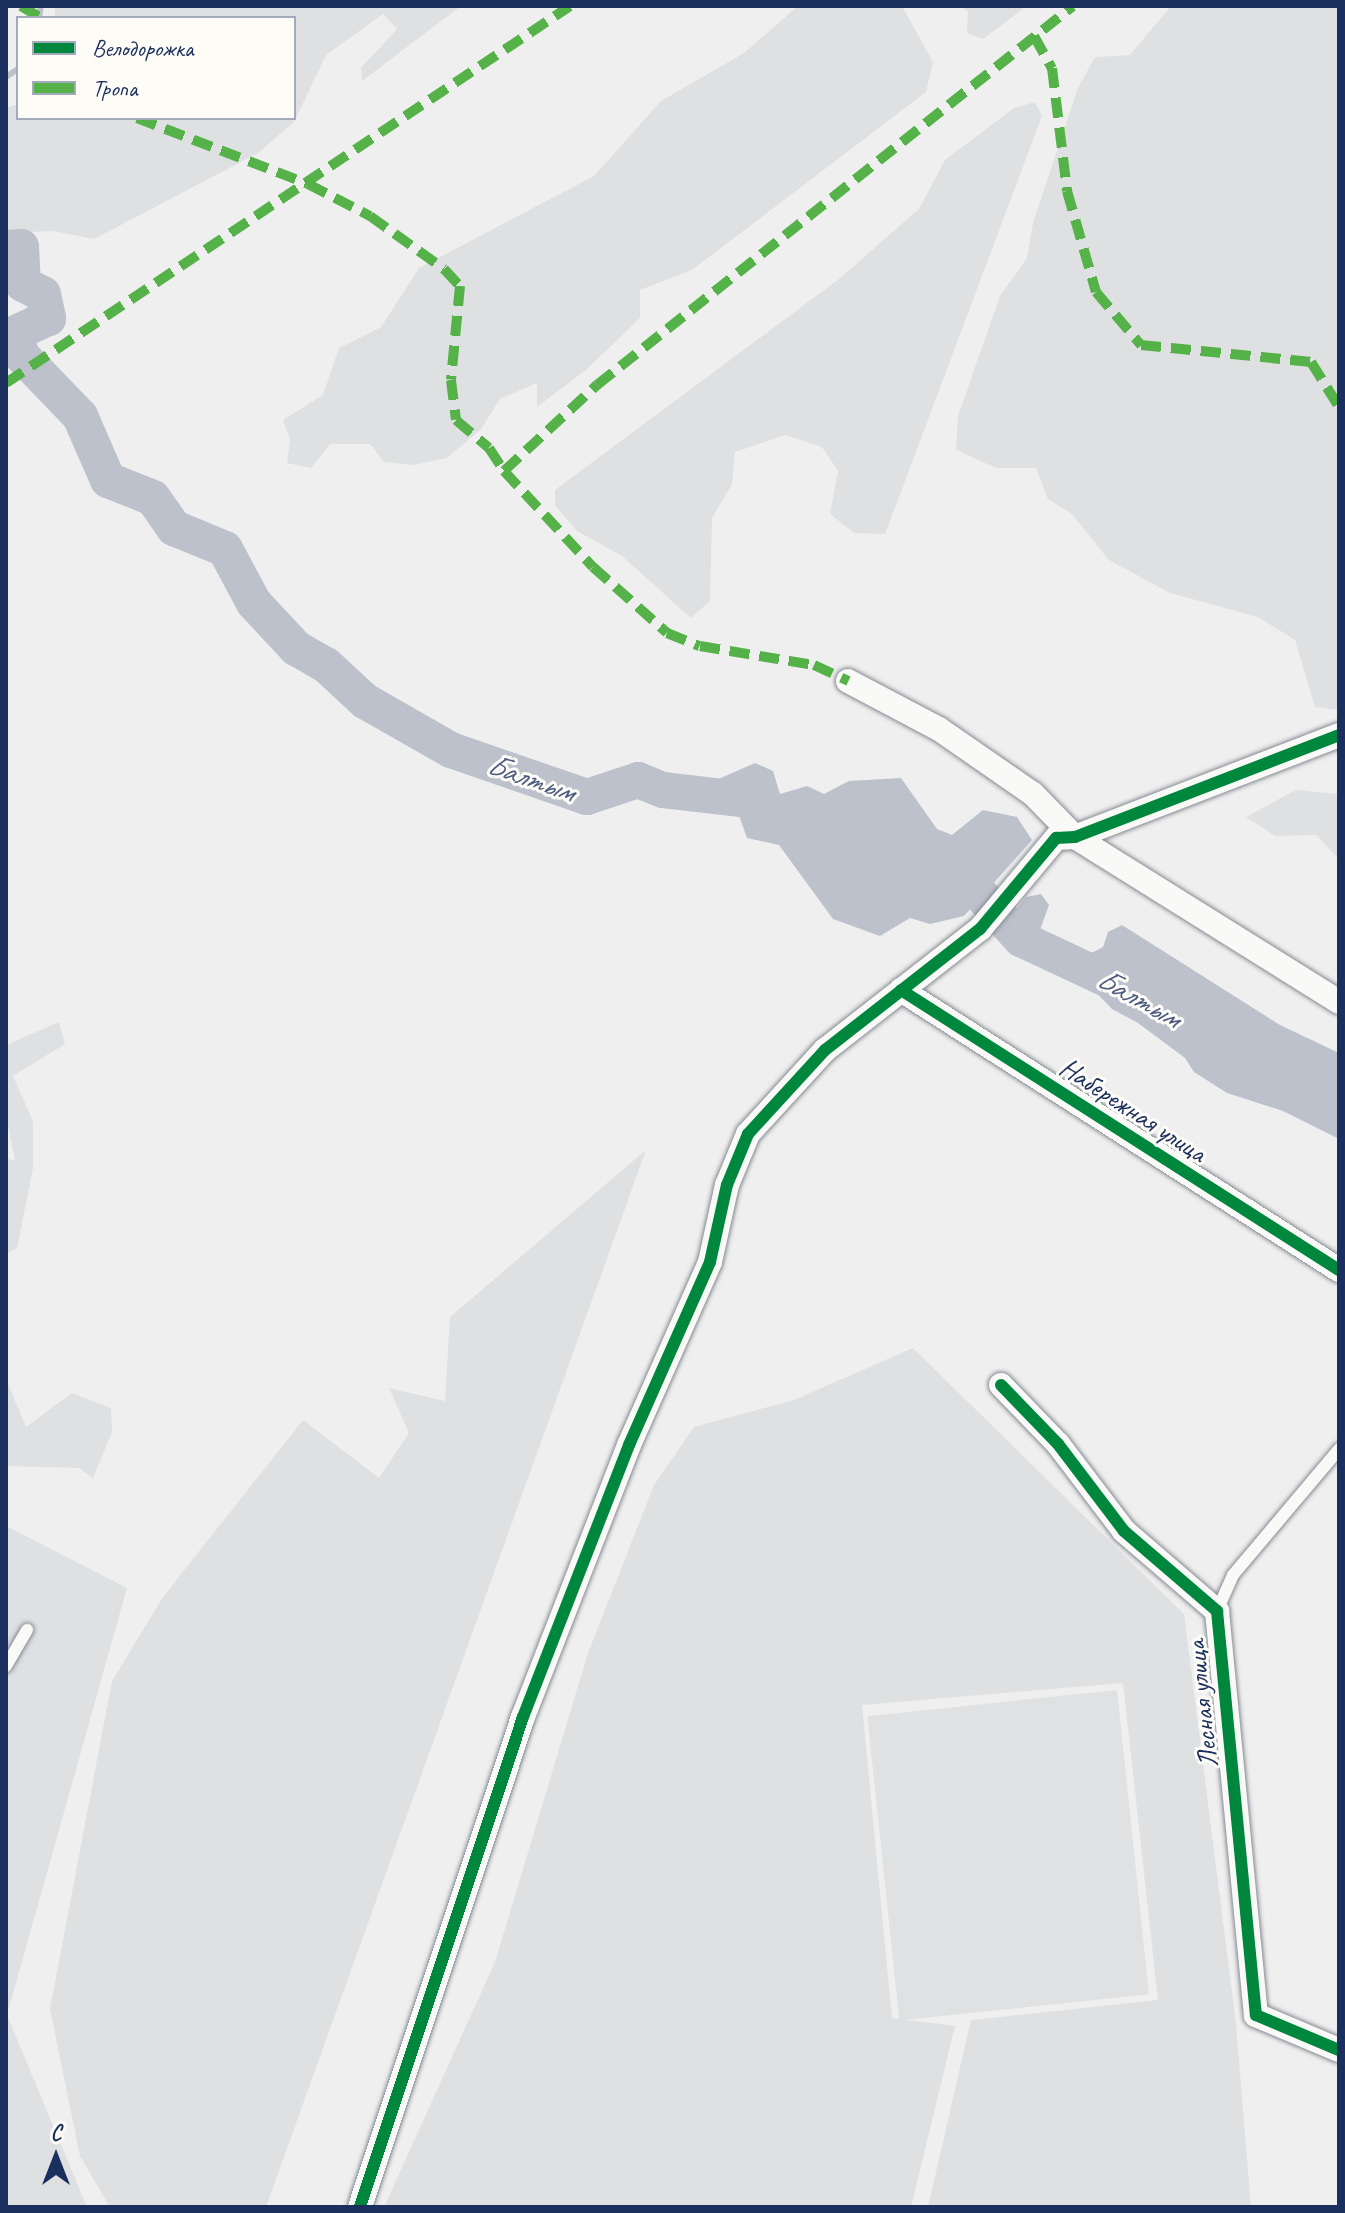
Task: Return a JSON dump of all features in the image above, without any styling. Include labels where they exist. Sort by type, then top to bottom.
[{"type":"street","points":[[848,681],[951,737],[1033,794],[1075,837],[1339,1002]]},
{"type":"street","points":[[360,2207],[523,1717],[629,1445],[710,1262],[727,1185],[748,1134],[825,1050],[980,929],[1056,838],[1075,837],[1339,735]]},
{"type":"street","name":"Набережная улица","points":[[901,990],[1339,1270]]},
{"type":"street","name":"Лесная улица","points":[[1001,1385],[1058,1444],[1124,1531],[1217,1611],[1256,2015],[1339,2050]]},
{"type":"lane","points":[[1217,1611],[1233,1575],[1339,1449]]},
{"type":"lane","points":[[6,1666],[27,1630]]},
{"type":"shaded area","points":[[55,6],[461,6],[362,81],[361,68],[397,29],[383,14],[326,55],[296,118],[296,16],[55,16]]},
{"type":"shaded area","points":[[798,6],[902,6],[933,62],[926,92],[692,270],[640,290],[640,318],[587,369],[537,407],[537,383],[500,399],[481,429],[447,458],[413,465],[384,462],[370,444],[330,444],[311,468],[287,463],[290,439],[283,420],[323,395],[339,348],[381,327],[419,268],[594,176],[661,101],[744,53]]},
{"type":"shaded area","points":[[960,6],[1027,6],[983,39],[967,33],[968,11]]},
{"type":"shaded area","points":[[1171,6],[1339,6],[1339,710],[1315,707],[1295,640],[1258,617],[1170,593],[1109,560],[1072,514],[1048,499],[1036,468],[996,468],[956,450],[958,416],[1000,296],[1027,258],[1033,223],[1078,88],[1095,57],[1130,55]]},
{"type":"shaded area","points":[[1035,102],[1042,116],[885,534],[854,533],[830,514],[838,471],[822,447],[785,435],[735,452],[732,484],[712,518],[710,601],[691,618],[622,556],[577,531],[555,505],[555,490],[839,279],[919,209],[945,160],[1014,108]]},
{"type":"shaded area","points":[[16,105],[16,120],[295,120],[258,153],[94,239],[53,231],[6,233],[6,108]]},
{"type":"shaded area","points":[[1296,790],[1339,794],[1339,859],[1316,835],[1275,836],[1246,817]]},
{"type":"shaded area","points":[[59,1022],[65,1044],[13,1076],[33,1121],[33,1168],[17,1248],[7,1253],[6,1158],[15,1161],[6,1114],[6,1045]]},
{"type":"shaded area","points":[[646,1150],[266,2207],[110,2207],[80,2156],[50,2009],[112,1681],[163,1597],[303,1420],[379,1478],[409,1433],[389,1388],[445,1401],[450,1317]]},
{"type":"shaded area","points":[[913,1348],[1184,1614],[1236,2024],[1251,2207],[928,2207],[971,2020],[1158,2000],[1123,1683],[862,1705],[892,2018],[955,2026],[911,2207],[384,2207],[495,1962],[588,1653],[654,1485],[694,1427],[794,1400]]},
{"type":"shaded area","points":[[6,1379],[26,1427],[72,1393],[111,1408],[112,1432],[93,1478],[79,1468],[6,1466]]},
{"type":"shaded area","points":[[6,1526],[127,1588],[7,2015],[87,2207],[6,2207]]},
{"type":"shaded area","points":[[1117,1690],[1149,1994],[899,2021],[867,1716]]},
{"type":"water","points":[[755,763],[773,771],[780,794],[807,786],[824,794],[849,781],[901,778],[937,829],[952,835],[983,810],[1017,817],[1032,840],[964,916],[930,924],[910,918],[880,936],[833,919],[779,845],[747,838],[736,807],[697,809],[691,791]]},
{"type":"water","points":[[1041,894],[1049,905],[1036,941],[1021,948],[1005,934],[1008,920],[1026,897]]},
{"type":"water","points":[[1122,925],[1280,1025],[1339,1053],[1339,1139],[1283,1111],[1227,1093],[1194,1072],[1185,1058],[1138,1023],[1112,1009],[1075,971],[1078,960],[1103,947],[1108,932]]},
{"type":"waterway","points":[[39,16],[41,6]]},
{"type":"waterway","points":[[6,77],[16,70]]},
{"type":"waterway","name":"Балтым","points":[[6,248],[21,247],[23,284],[43,294],[48,318],[14,334],[22,356],[80,416],[108,480],[153,498],[174,528],[225,549],[254,603],[296,648],[326,665],[365,701],[451,750],[587,797],[638,780],[663,790],[741,799]]},
{"type":"waterway","name":"Балтым","points":[[943,869],[972,885],[1021,939],[1121,986]]},
{"type":"marked path","points":[[21,6],[38,16]]},
{"type":"marked path","points":[[6,383],[570,6]]},
{"type":"marked path","points":[[504,471],[597,385],[1073,6]]},
{"type":"marked path","points":[[1034,36],[1052,68],[1067,191],[1096,292],[1141,345],[1311,362],[1339,407]]},
{"type":"marked path","points":[[142,120],[308,184],[370,216],[444,269],[460,286],[451,380],[456,420],[489,448],[504,471],[593,567],[667,633],[700,646],[814,665],[848,681]]},
{"type":"cycle path","points":[[360,2207],[523,1717],[629,1445],[710,1262],[727,1185],[748,1134],[825,1050],[980,929],[1056,838],[1075,837],[1339,735]]},
{"type":"cycle path","points":[[901,990],[1339,1270]]},
{"type":"cycle path","points":[[1001,1385],[1058,1444],[1124,1531],[1217,1611],[1256,2015],[1339,2050]]}]
